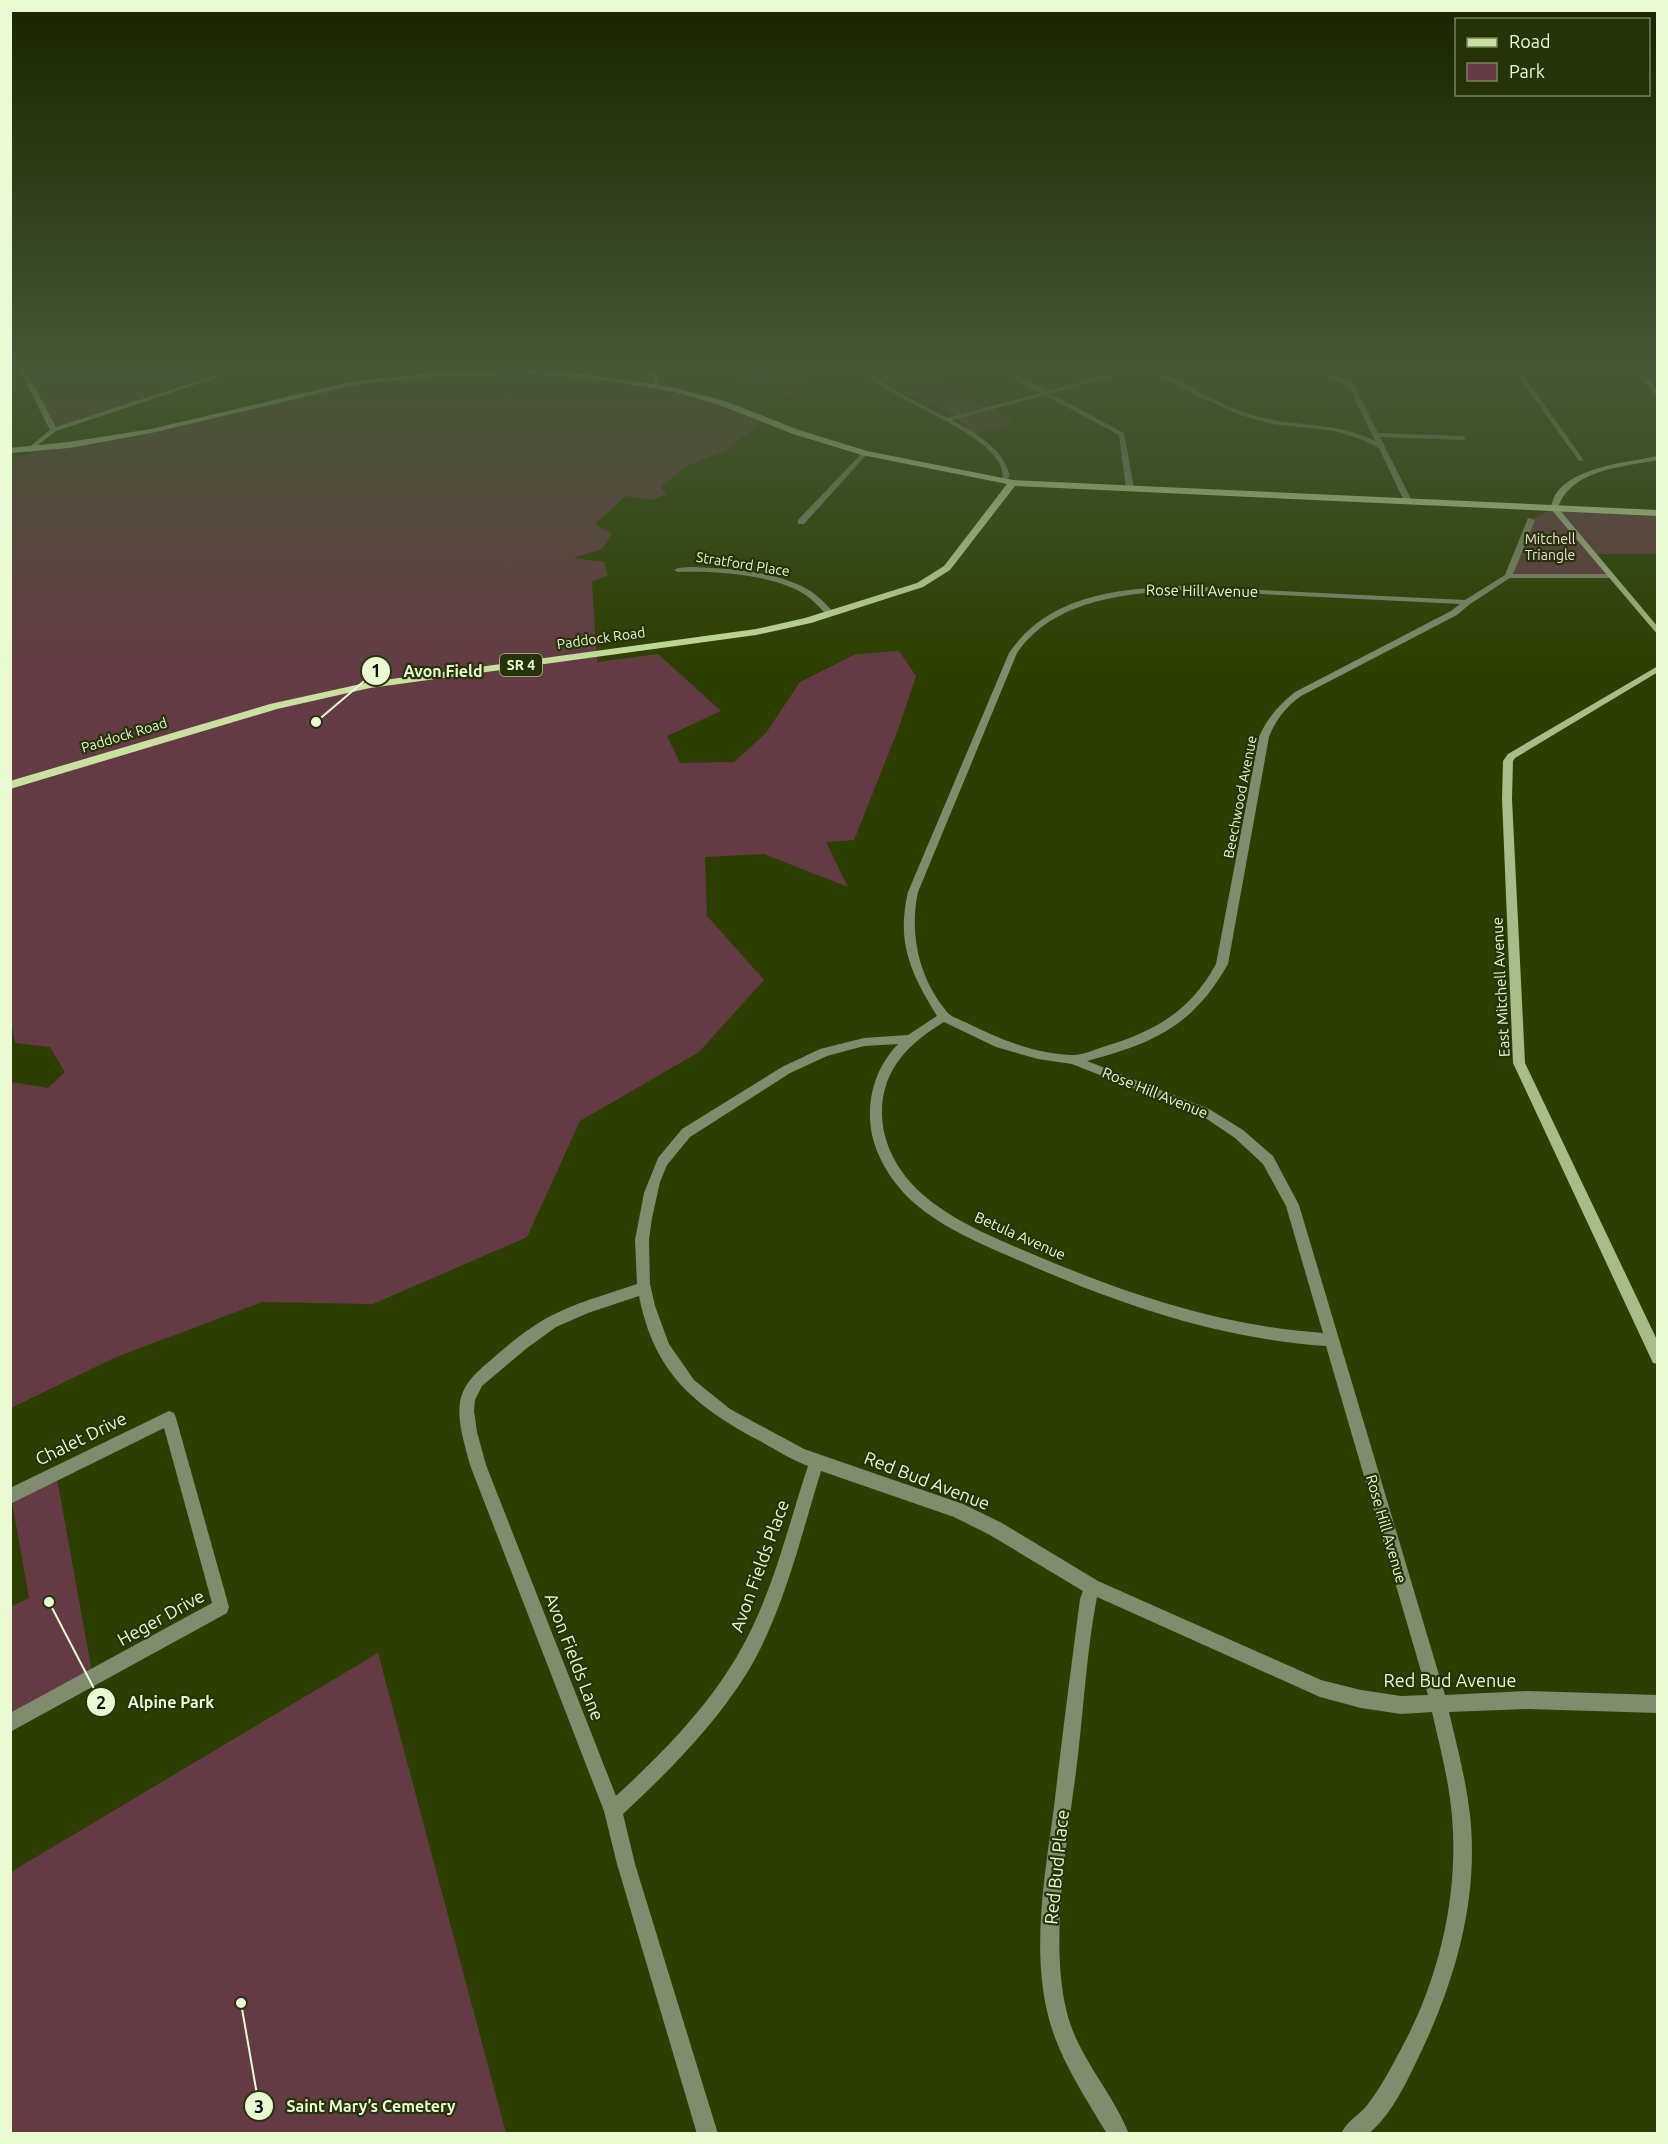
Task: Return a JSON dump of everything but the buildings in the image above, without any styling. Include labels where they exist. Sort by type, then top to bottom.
[{"type":"main road","points":[[944,469],[1008,482],[1658,513]]},
{"type":"main road","name":"Paddock Road","points":[[10,785],[309,697],[370,686],[756,632],[831,614],[920,585],[941,573],[1008,482]]},
{"type":"street","points":[[801,522],[850,469]]},
{"type":"street","points":[[1006,469],[1008,482]]},
{"type":"street","points":[[1127,469],[1130,488]]},
{"type":"street","points":[[1393,469],[1408,501]]},
{"type":"street","points":[[1612,469],[1583,476],[1560,492],[1555,500],[1554,508],[1658,633]]},
{"type":"street","points":[[1531,520],[1508,576],[1609,576]]},
{"type":"street","name":"Stratford Place","points":[[678,570],[736,574],[792,585],[808,593],[831,614]]},
{"type":"street","name":"Beechwood Avenue","points":[[1073,1060],[1124,1045],[1166,1028],[1192,1010],[1215,980],[1222,964],[1264,737],[1274,715],[1298,694],[1454,613],[1508,576]]},
{"type":"street","name":"Rose Hill Avenue","points":[[1351,2133],[1372,2116],[1414,2049],[1432,2006],[1454,1927],[1462,1876],[1462,1834],[1458,1788],[1439,1704],[1292,1205],[1268,1160],[1239,1134],[1205,1112],[1073,1060],[1010,1047],[944,1017],[915,964],[908,931],[909,907],[1012,653],[1024,637],[1067,608],[1122,592],[1160,589],[1467,602]]},
{"type":"street","name":"East Mitchell Avenue","points":[[1658,668],[1511,756],[1508,761],[1507,799],[1519,1063],[1658,1358]]},
{"type":"street","name":"Betula Avenue","points":[[944,1017],[910,1039],[894,1054],[880,1083],[876,1102],[876,1118],[883,1151],[891,1167],[902,1182],[932,1210],[1001,1247],[1114,1292],[1228,1325],[1292,1339],[1330,1340]]},
{"type":"street","name":"Red Bud Avenue","points":[[910,1039],[864,1042],[824,1052],[786,1070],[686,1133],[671,1147],[655,1174],[643,1228],[641,1257],[643,1288],[664,1349],[690,1386],[708,1402],[736,1421],[816,1464],[836,1467],[957,1510],[996,1529],[1092,1587],[1320,1688],[1360,1700],[1401,1705],[1528,1700],[1658,1704]]},
{"type":"street","name":"Avon Fields Lane","points":[[643,1288],[575,1311],[553,1322],[532,1335],[477,1381],[470,1390],[467,1400],[469,1434],[478,1464],[613,1811],[626,1864],[708,2133]]},
{"type":"street","name":"Chalet Drive","points":[[10,1496],[169,1418]]},
{"type":"street","name":"Heger Drive","points":[[10,1724],[221,1607],[169,1418]]},
{"type":"street","name":"Avon Fields Place","points":[[613,1811],[646,1781],[724,1693],[753,1646],[769,1607],[816,1464]]},
{"type":"street","name":"Red Bud Place","points":[[1092,1587],[1088,1599],[1058,1848],[1049,1947],[1050,1973],[1058,2014],[1067,2041],[1079,2067],[1119,2133]]},
{"type":"green space","points":[[11,469],[684,469],[660,487],[667,494],[651,500],[626,496],[595,524],[612,534],[602,549],[573,558],[604,562],[608,575],[592,582],[597,662],[658,654],[721,711],[667,736],[680,763],[734,762],[766,733],[800,682],[856,654],[899,651],[916,676],[899,727],[854,840],[826,842],[848,887],[764,854],[705,857],[707,916],[764,980],[699,1052],[580,1121],[527,1237],[373,1304],[262,1302],[114,1358],[11,1408],[11,1082],[48,1088],[65,1072],[50,1047],[15,1043],[11,1020]]},
{"type":"green space","name":"Mitchell Triangle","points":[[1554,508],[1657,513],[1657,554],[1592,554],[1609,576],[1508,576],[1531,520]]},
{"type":"green space","points":[[56,1473],[93,1678],[11,1723],[10,1607],[29,1598],[11,1496]]},
{"type":"green space","points":[[378,1653],[506,2133],[11,2133],[11,1872]]},
{"type":"place","name":"Avon Field","points":[[316,722]]},
{"type":"place","name":"Alpine Park","points":[[49,1602]]},
{"type":"place","name":"Saint Mary’s Cemetery","points":[[241,2003]]}]
